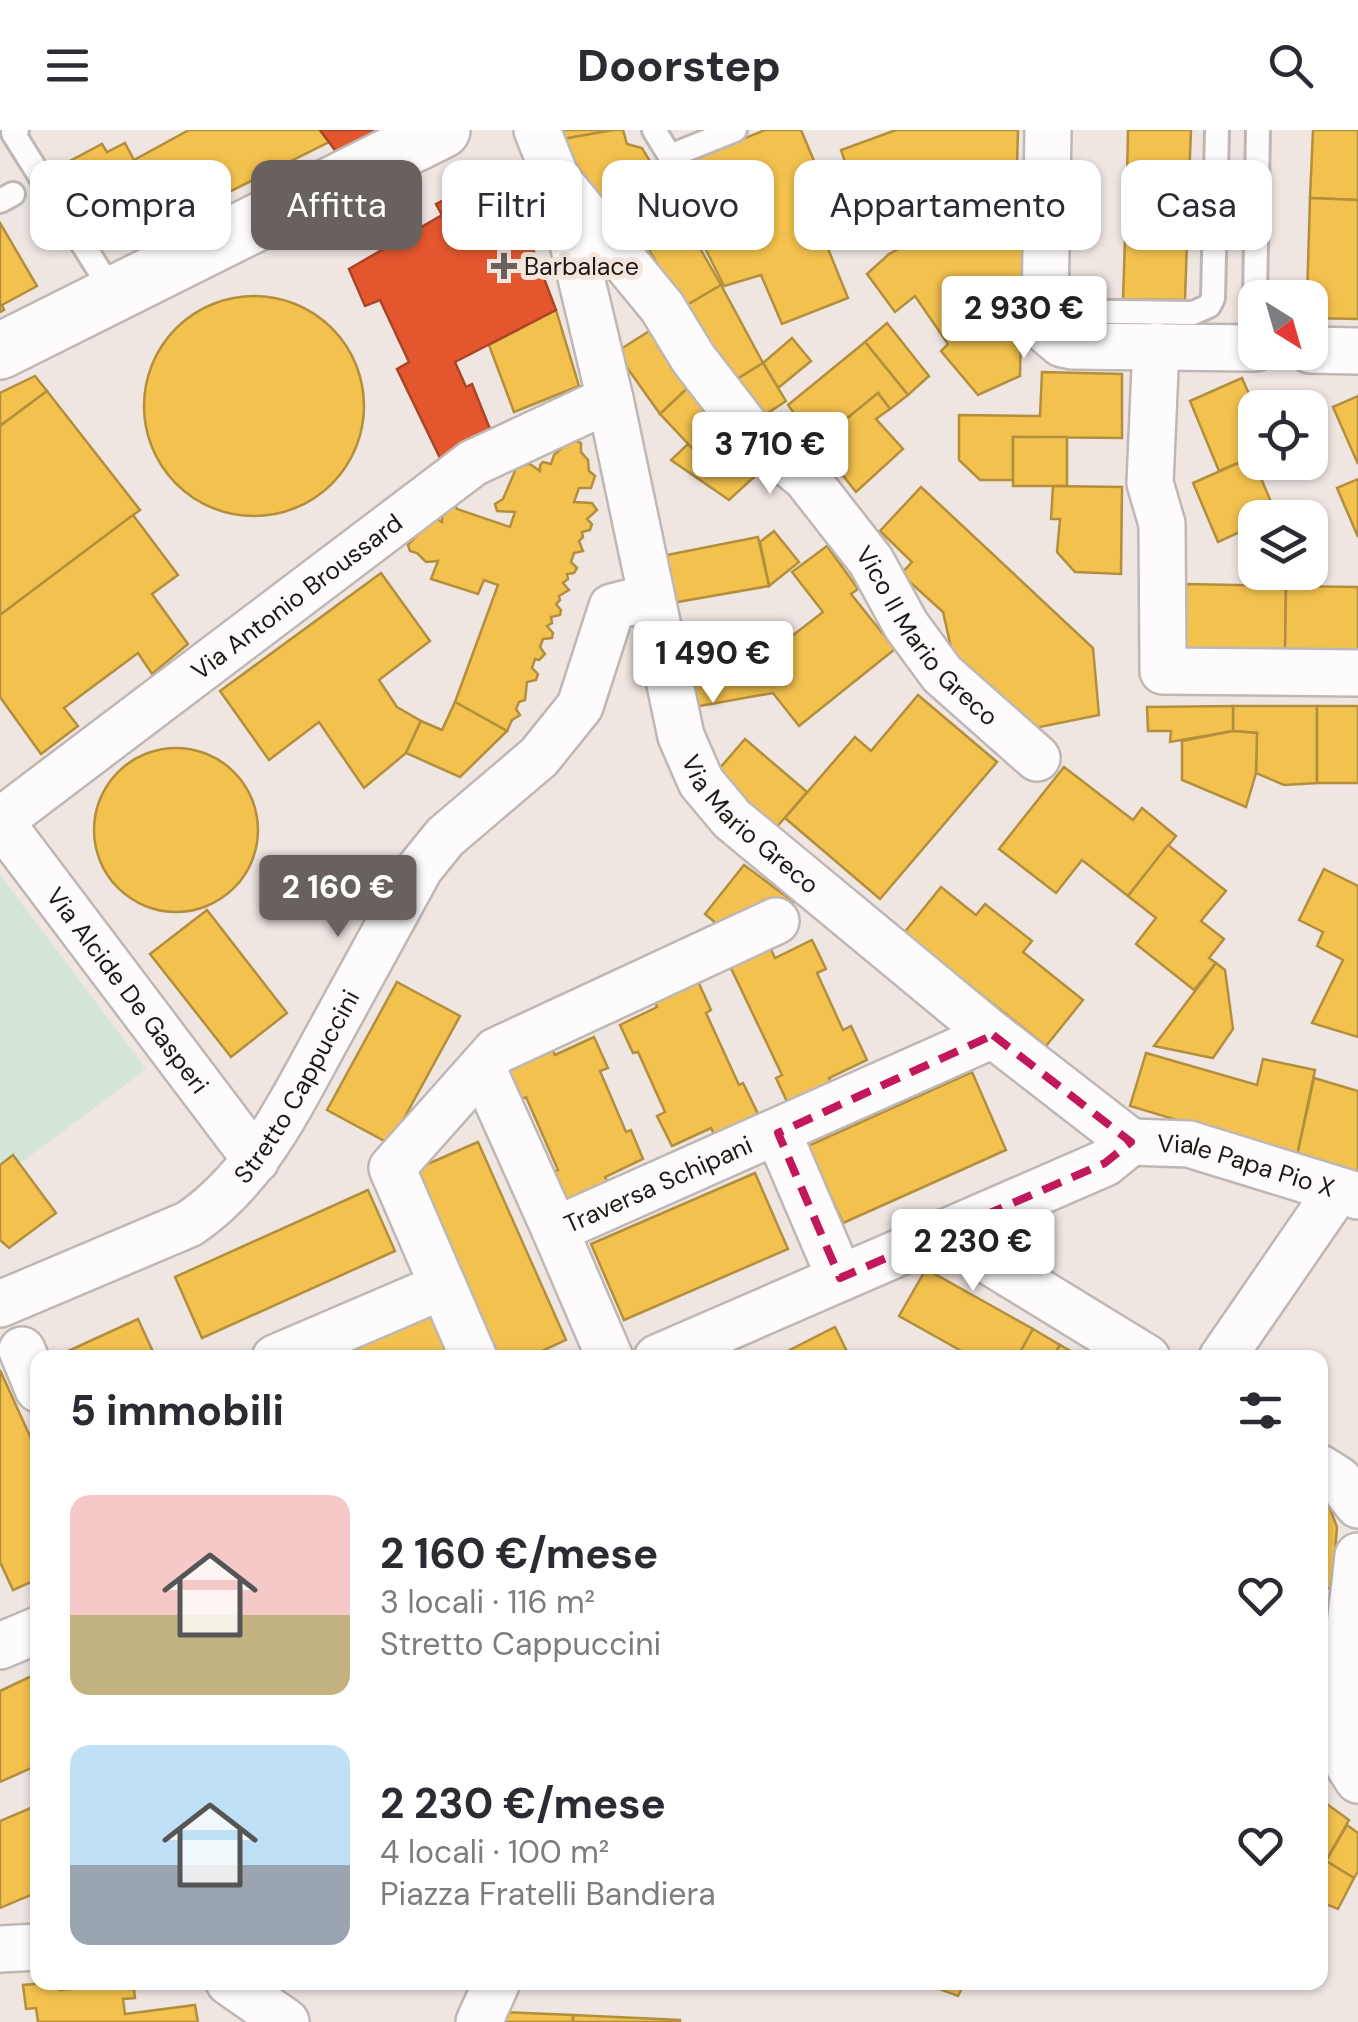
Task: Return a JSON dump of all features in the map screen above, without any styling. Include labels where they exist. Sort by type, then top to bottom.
[{"type":"street","points":[[0,351],[442,130]]},
{"type":"street","name":"Via Mario Greco","points":[[537,130],[550,160]]},
{"type":"street","points":[[1048,130],[1045,311],[1049,332],[1062,344],[1238,348]]},
{"type":"street","name":"Vico II Mario Greco","points":[[582,209],[662,307],[693,358],[750,431],[806,478],[860,547],[906,626],[942,674],[1038,758]]},
{"type":"street","name":"Via Mario Greco","points":[[575,250],[688,758],[732,820],[993,1035],[1131,1142]]},
{"type":"street","points":[[1156,346],[1150,482],[1162,524],[1163,671],[1358,673]]},
{"type":"street","points":[[1328,350],[1358,351]]},
{"type":"street","name":"Via Antonio Broussard","points":[[0,821],[473,463],[610,400]]},
{"type":"street","name":"Stretto Cappuccini","points":[[0,1304],[190,1224],[212,1209],[276,1131],[420,868],[445,837],[539,757],[580,706],[612,608],[651,598]]},
{"type":"street","name":"Via Alcide De Gasperi","points":[[0,821],[256,1160]]},
{"type":"street","points":[[471,1350],[392,1168],[496,1051],[776,921]]},
{"type":"street","name":"Traversa Schipani","points":[[607,1350],[555,1230],[993,1035]]},
{"type":"street","points":[[482,1067],[555,1230]]},
{"type":"street","points":[[778,1133],[840,1278]]},
{"type":"street","points":[[696,1350],[735,1342],[840,1278],[1105,1162],[1131,1142]]},
{"type":"street","name":"Viale Papa Pio X","points":[[1131,1142],[1189,1144],[1348,1194]]},
{"type":"street","points":[[1228,1350],[1348,1194]]},
{"type":"street","points":[[943,1232],[1134,1350]]},
{"type":"street","points":[[304,1350],[443,1286]]},
{"type":"street","points":[[1328,1473],[1339,1480],[1358,1505]]},
{"type":"street","points":[[1340,1758],[1338,1710],[1358,1556]]},
{"type":"street","points":[[0,1646],[30,1633]]},
{"type":"street","points":[[0,1950],[30,1948]]},
{"type":"street","points":[[240,1990],[286,2022]]},
{"type":"street","points":[[479,2022],[493,1990]]},
{"type":"lane","points":[[17,130],[13,133],[114,294]]},
{"type":"lane","points":[[654,130],[672,160]]},
{"type":"lane","points":[[670,156],[736,130]]},
{"type":"lane","points":[[1045,311],[1193,313],[1209,306],[1213,298],[1218,130]]},
{"type":"lane","points":[[1255,280],[1258,130]]},
{"type":"highlighted area","points":[[993,1035],[1131,1142],[1105,1163],[840,1278],[778,1133]]},
{"type":"green space","points":[[0,875],[146,1069],[19,1164],[12,1156],[0,1165]]},
{"type":"building: Abitazioni","points":[[189,130],[320,130],[329,142],[293,160],[251,160],[251,181],[231,191],[231,160],[134,160]]},
{"type":"building: Abitazioni","points":[[561,130],[613,130],[563,139]]},
{"type":"building: Abitazioni","points":[[623,130],[627,144],[642,148],[649,160],[602,160],[602,197],[595,201],[582,182],[582,160],[567,160],[561,152],[563,139]]},
{"type":"building: Abitazioni","points":[[765,130],[801,130],[814,160],[794,160],[794,250],[829,250],[848,298],[782,324],[761,275],[724,286],[706,250],[774,250],[774,160],[694,159]]},
{"type":"building: Abitazioni","points":[[896,130],[1018,130],[1017,160],[844,160],[841,150]]},
{"type":"building: Abitazioni","points":[[1128,130],[1191,130],[1190,160],[1127,160]]},
{"type":"building: Abitazioni","points":[[1313,130],[1358,130],[1358,200],[1310,198]]},
{"type":"building: Abitazioni","points":[[125,143],[134,160],[72,160],[102,144],[107,152]]},
{"type":"building: Abitazioni","points":[[1310,198],[1358,200],[1358,319],[1328,318],[1328,280],[1308,280]]},
{"type":"building: Abitazioni","points":[[0,223],[37,286],[2,305],[4,310],[0,312]]},
{"type":"building: Abitazioni","points":[[649,250],[701,250],[721,285],[682,308]]},
{"type":"building: Abitazioni","points":[[897,250],[1023,250],[1020,376],[978,395],[941,351],[948,344],[915,296],[895,312],[867,274]]},
{"type":"building: Abitazioni","points":[[1125,250],[1187,250],[1185,300],[1123,299]]},
{"type":"building: Abitazioni","points":[[721,285],[763,363],[729,384],[682,308]]},
{"type":"building: Abitazioni","points":[[254,296],[296,305],[331,329],[355,364],[364,406],[355,448],[331,483],[296,507],[254,516],[212,507],[177,483],[153,448],[144,406],[153,364],[177,329],[212,305]]},
{"type":"building: Abitazioni","points":[[556,310],[579,386],[514,412],[489,345]]},
{"type":"building: Abitazioni","points":[[887,323],[929,376],[908,395],[865,342]]},
{"type":"building: Abitazioni","points":[[651,330],[693,383],[660,414],[616,352]]},
{"type":"building: Abitazioni","points":[[792,338],[811,361],[778,388],[763,363]]},
{"type":"building: Abitazioni","points":[[865,342],[908,395],[890,409],[878,393],[817,443],[788,405]]},
{"type":"building: Abitazioni","points":[[763,363],[786,401],[754,422],[729,384]]},
{"type":"building: Abitazioni","points":[[1042,372],[1122,374],[1122,438],[1013,437],[1013,480],[980,480],[959,460],[959,415],[1040,416]]},
{"type":"building: Abitazioni","points":[[35,376],[47,391],[0,426],[0,393]]},
{"type":"building: Abitazioni","points":[[1242,378],[1247,390],[1238,390],[1238,463],[1219,471],[1190,401]]},
{"type":"building: Abitazioni","points":[[693,383],[742,435],[709,466],[660,414]]},
{"type":"building: Abitazioni","points":[[47,391],[140,510],[0,615],[0,426]]},
{"type":"building: Abitazioni","points":[[878,393],[890,409],[876,419],[903,449],[856,492],[817,443]]},
{"type":"building: Abitazioni","points":[[1358,396],[1358,464],[1333,407]]},
{"type":"building: Abitazioni","points":[[1013,437],[1067,437],[1067,486],[1013,486]]},
{"type":"building: Abitazioni","points":[[572,439],[581,443],[589,471],[595,476],[591,488],[579,488],[574,502],[592,503],[597,510],[587,519],[592,524],[590,530],[582,532],[579,541],[583,551],[574,553],[571,562],[577,568],[567,574],[563,583],[569,590],[559,596],[556,604],[560,615],[551,617],[552,623],[547,626],[552,638],[543,639],[540,647],[545,654],[535,659],[532,668],[538,674],[536,680],[527,682],[525,700],[516,709],[520,715],[512,720],[507,731],[455,702],[498,585],[484,580],[478,594],[431,579],[438,561],[426,562],[408,545],[434,517],[442,522],[443,511],[454,502],[457,509],[510,527],[515,512],[497,511],[495,504],[503,499],[515,471],[512,469],[525,462],[540,471],[543,462],[551,464],[554,455]]},
{"type":"building: Abitazioni","points":[[738,439],[765,467],[729,500],[671,460],[688,444],[709,466]]},
{"type":"building: Abitazioni","points":[[1238,463],[1238,480],[1262,480],[1270,500],[1238,500],[1238,533],[1218,542],[1193,483]]},
{"type":"building: Abitazioni","points":[[1358,479],[1358,537],[1337,488]]},
{"type":"building: Abitazioni","points":[[1053,486],[1122,487],[1121,574],[1075,572],[1057,552],[1060,519],[1051,519]]},
{"type":"building: Abitazioni","points":[[921,487],[1093,648],[1099,715],[1035,728],[952,652],[943,612],[901,574],[912,562],[880,531]]},
{"type":"building: Abitazioni","points":[[133,515],[178,575],[152,594],[188,644],[152,674],[138,653],[64,708],[78,726],[41,754],[0,697],[0,615]]},
{"type":"building: Abitazioni","points":[[774,531],[799,562],[769,586],[760,542]]},
{"type":"building: Abitazioni","points":[[758,537],[769,586],[672,603],[662,556]]},
{"type":"building: Abitazioni","points":[[827,546],[858,589],[851,594],[895,649],[799,726],[773,693],[694,707],[680,645],[742,633],[762,659],[823,612],[792,572]]},
{"type":"building: Abitazioni","points":[[381,573],[430,641],[379,680],[397,707],[421,721],[406,753],[364,788],[319,722],[269,760],[220,691]]},
{"type":"building: Abitazioni","points":[[1186,584],[1286,590],[1285,653],[1184,652]]},
{"type":"building: Abitazioni","points":[[1358,587],[1358,654],[1285,653],[1286,590]]},
{"type":"building: Abitazioni","points":[[918,695],[997,762],[880,899],[785,818],[855,737],[871,751]]},
{"type":"building: Abitazioni","points":[[455,702],[507,731],[460,777],[406,753],[421,721],[442,730]]},
{"type":"building: Abitazioni","points":[[1233,706],[1317,706],[1317,783],[1284,785],[1256,773],[1257,733],[1233,731]]},
{"type":"building: Abitazioni","points":[[1233,706],[1233,731],[1170,742],[1171,731],[1148,731],[1147,707]]},
{"type":"building: Abitazioni","points":[[1317,706],[1358,706],[1358,783],[1317,783]]},
{"type":"building: Abitazioni","points":[[1233,731],[1257,733],[1256,773],[1246,807],[1182,780],[1182,741]]},
{"type":"building: Abitazioni","points":[[745,739],[807,792],[775,829],[713,776]]},
{"type":"building: Abitazioni","points":[[176,748],[207,754],[234,772],[252,799],[258,830],[252,861],[234,888],[207,906],[176,912],[145,906],[118,888],[100,861],[94,830],[100,799],[118,772],[145,754]]},
{"type":"building: Abitazioni","points":[[1064,767],[1133,820],[1142,808],[1176,836],[1128,896],[1082,860],[1056,893],[999,849]]},
{"type":"building: Abitazioni","points":[[1168,845],[1226,891],[1201,921],[1224,939],[1209,958],[1216,963],[1194,990],[1136,944],[1156,918],[1128,896]]},
{"type":"building: Abitazioni","points":[[744,865],[794,902],[728,933],[705,914]]},
{"type":"building: Abitazioni","points":[[1324,869],[1358,886],[1358,1037],[1312,1023],[1343,960],[1317,946],[1323,932],[1299,920]]},
{"type":"building: Abitazioni","points":[[941,887],[976,915],[985,904],[1032,941],[1023,952],[1083,1000],[1046,1046],[904,933]]},
{"type":"building: Abitazioni","points":[[207,910],[287,1013],[231,1057],[150,954]]},
{"type":"building: Abitazioni","points":[[812,940],[826,969],[817,973],[843,1030],[851,1026],[867,1060],[829,1078],[834,1090],[791,1110],[776,1078],[782,1075],[729,964],[769,945],[775,958]]},
{"type":"building: Abitazioni","points":[[1216,963],[1225,970],[1233,1029],[1213,1058],[1154,1046]]},
{"type":"building: Abitazioni","points":[[696,977],[711,1010],[706,1013],[739,1085],[743,1083],[761,1120],[717,1140],[711,1128],[672,1146],[657,1116],[665,1112],[638,1052],[633,1053],[620,1025],[657,1007],[653,997]]},
{"type":"building: Abitazioni","points":[[397,982],[460,1016],[390,1144],[327,1110]]},
{"type":"building: Abitazioni","points":[[594,1037],[608,1068],[600,1071],[626,1132],[631,1130],[643,1159],[605,1177],[610,1186],[567,1206],[552,1173],[558,1170],[526,1097],[522,1099],[505,1062],[549,1042],[555,1055]]},
{"type":"building: Abitazioni","points":[[1146,1053],[1257,1085],[1263,1059],[1315,1070],[1297,1156],[1130,1106]]},
{"type":"building: Abitazioni","points":[[972,1072],[1006,1150],[843,1223],[808,1146]]},
{"type":"building: Abitazioni","points":[[1314,1078],[1358,1091],[1358,1171],[1297,1156]]},
{"type":"building: Abitazioni","points":[[478,1142],[566,1340],[544,1350],[495,1350],[414,1170]]},
{"type":"building: Abitazioni","points":[[13,1155],[56,1213],[9,1248],[0,1240],[0,1165]]},
{"type":"building: Abitazioni","points":[[755,1173],[788,1249],[624,1320],[591,1244]]},
{"type":"building: Abitazioni","points":[[368,1190],[395,1251],[202,1338],[175,1277]]},
{"type":"building: Abitazioni","points":[[926,1269],[1033,1329],[1021,1350],[960,1350],[899,1316]]},
{"type":"building: Abitazioni","points":[[432,1314],[448,1350],[351,1350]]},
{"type":"building: Abitazioni","points":[[138,1319],[152,1350],[70,1350]]},
{"type":"building: Abitazioni","points":[[835,1327],[846,1350],[790,1350]]},
{"type":"building: Abitazioni","points":[[1033,1329],[1060,1345],[1057,1350],[1021,1350]]},
{"type":"building: Abitazioni","points":[[0,1370],[30,1436],[30,1583],[13,1590],[0,1562]]},
{"type":"building: Abitazioni","points":[[1328,1503],[1337,1527],[1332,1589],[1328,1588]]},
{"type":"building: Abitazioni","points":[[30,1677],[30,1769],[0,1782],[0,1691]]},
{"type":"building: Abitazioni","points":[[1328,1805],[1349,1820],[1328,1857]]},
{"type":"building: Abitazioni","points":[[30,1808],[30,1895],[0,1908],[0,1821]]},
{"type":"building: Abitazioni","points":[[1347,1825],[1358,1833],[1358,1871],[1354,1878],[1328,1862]]},
{"type":"building: Abitazioni","points":[[1328,1862],[1354,1878],[1338,1909],[1328,1905]]},
{"type":"building: Abitazioni","points":[[30,1984],[30,1990],[134,1990],[135,1998],[123,1999],[125,2014],[195,2005],[198,2022],[38,2022],[36,2008],[26,2009],[23,1985]]},
{"type":"building: Abitazioni","points":[[505,2012],[573,2015],[573,2022],[504,2022]]},
{"type":"building: Abitazioni","points":[[573,2015],[680,2020],[680,2022],[573,2022]]},
{"type":"building: Negozi","points":[[320,130],[385,130],[337,153]]},
{"type":"building: Negozi","points":[[442,215],[442,250],[533,250],[556,310],[455,362],[466,387],[472,384],[490,429],[441,460],[397,369],[409,362],[380,300],[365,306],[349,269],[382,250],[422,250],[422,227]]},
{"type":"place","name":"Barbalace","points":[[504,266]]}]
